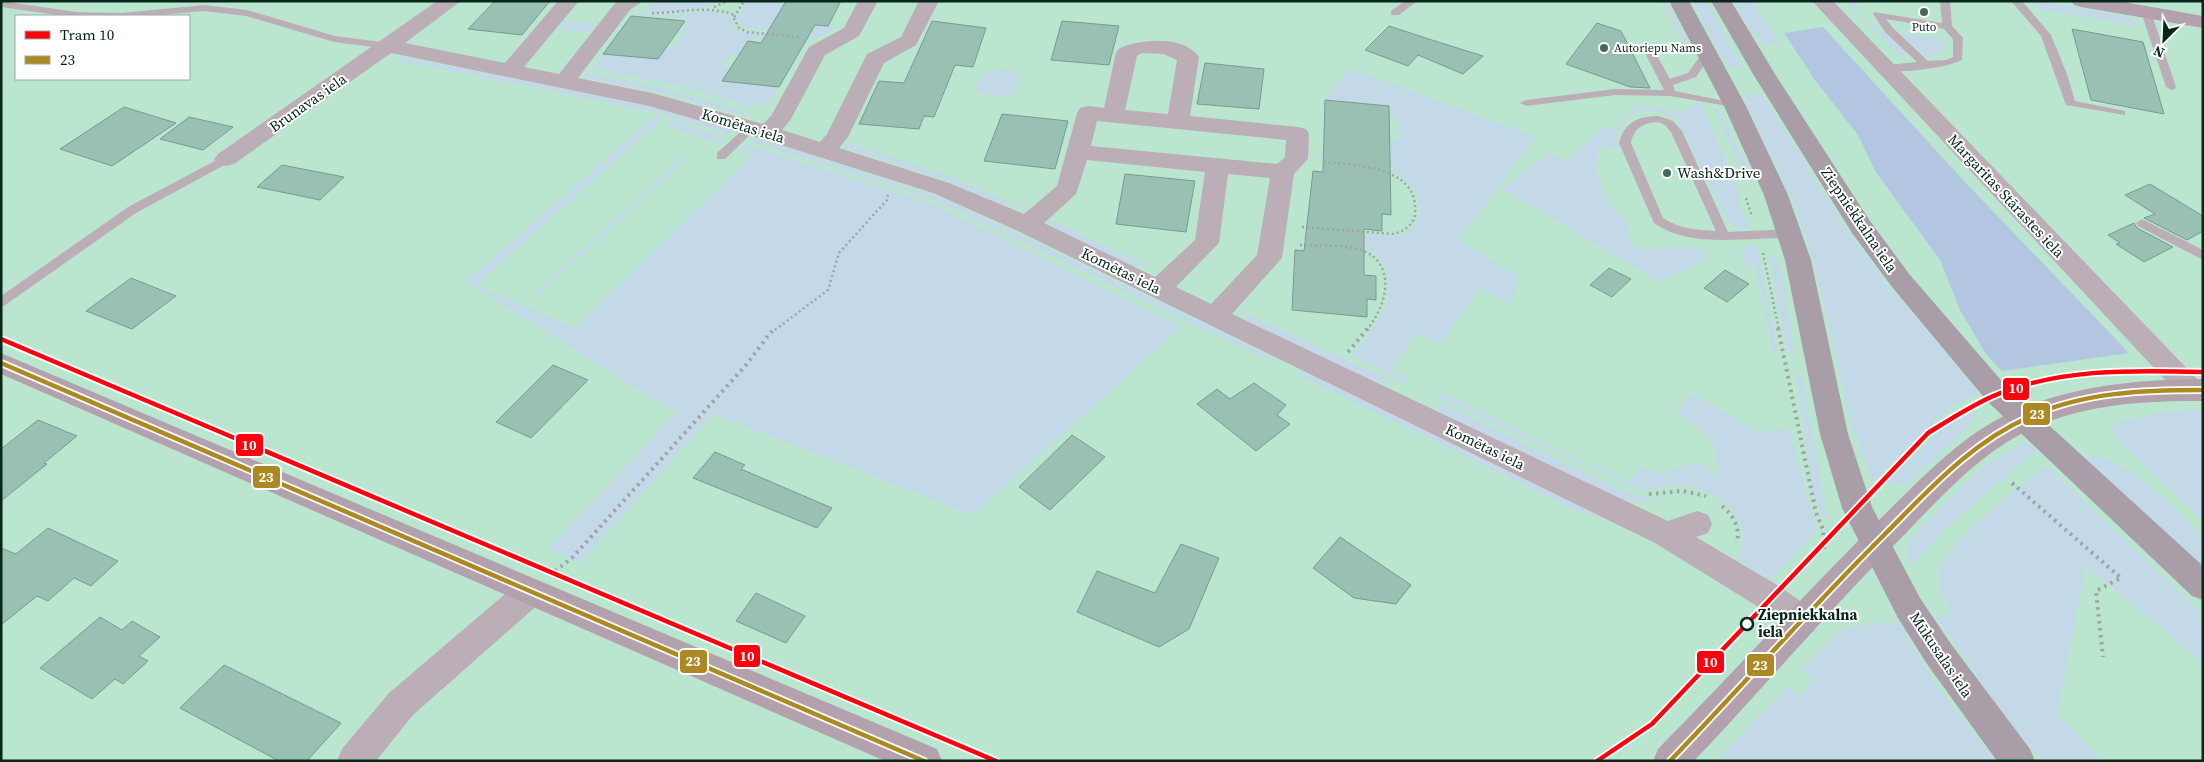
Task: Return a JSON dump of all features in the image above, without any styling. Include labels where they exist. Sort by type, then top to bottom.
[{"type":"highway","points":[[1679,1],[1735,106],[1776,195],[1798,260],[1834,434],[1857,508],[1874,544]]},
{"type":"highway","name":"Ziepniekkalna iela","points":[[1721,1],[1764,74],[1861,227],[1908,288],[1997,394],[2024,419]]},
{"type":"highway","points":[[1712,64],[1733,85],[1746,88],[1760,83],[1764,74]]},
{"type":"highway","points":[[2024,419],[2203,586]]},
{"type":"highway","name":"Mūkusalas iela","points":[[1874,544],[1909,608],[1938,654],[2018,761]]},
{"type":"street","name":"Brunavas iela","points":[[226,159],[452,1]]},
{"type":"street","points":[[510,71],[569,1]]},
{"type":"street","points":[[759,130],[780,119],[816,51],[852,32],[868,1]]},
{"type":"street","points":[[824,151],[837,137],[875,59],[909,41],[929,1]]},
{"type":"street","name":"Margaritas Stārastes iela","points":[[1822,1],[2197,390]]},
{"type":"street","points":[[2081,1],[2203,22]]},
{"type":"street","points":[[564,82],[623,6],[638,7]]},
{"type":"street","points":[[830,43],[895,50]]},
{"type":"street","name":"Komētas iela","points":[[390,46],[652,100],[759,130],[942,188],[1028,225],[1214,317],[1666,534],[1771,598],[1803,621]]},
{"type":"street","points":[[1113,115],[1127,52],[1140,46],[1174,49],[1188,57],[1178,122]]},
{"type":"street","points":[[1028,225],[1068,189],[1088,113],[1298,134],[1296,159],[1284,172],[1269,258],[1214,317]]},
{"type":"street","points":[[1078,152],[1284,172]]},
{"type":"street","points":[[1159,289],[1207,243],[1218,165]]},
{"type":"street","points":[[1,363],[914,759]]},
{"type":"street","points":[[1670,761],[1874,544],[1929,490],[1983,444],[2024,419],[2074,404],[2135,393],[2197,390]]},
{"type":"street","points":[[1666,534],[1696,524]]},
{"type":"street","points":[[354,761],[401,704],[530,592]]},
{"type":"lane","points":[[1395,13],[1412,1]]},
{"type":"lane","points":[[1945,1],[1946,27]]},
{"type":"lane","points":[[2016,1],[2046,35],[2062,74],[2070,103],[2122,113]]},
{"type":"lane","points":[[1,4],[76,15]]},
{"type":"lane","points":[[131,15],[204,8],[247,12],[334,38],[390,46]]},
{"type":"lane","points":[[2146,12],[2171,87]]},
{"type":"lane","points":[[1886,68],[1927,66],[1948,63],[1958,58],[1958,38],[1946,27],[1878,14],[1889,30],[1927,66]]},
{"type":"lane","points":[[1646,45],[1669,88]]},
{"type":"lane","points":[[1669,88],[1712,64]]},
{"type":"lane","points":[[1526,103],[1615,92],[1669,88],[1735,106]]},
{"type":"lane","points":[[1724,236],[1676,131],[1669,123],[1659,119],[1640,121],[1633,124],[1627,132],[1625,143],[1658,220],[1670,228],[1686,233],[1724,236],[1789,233]]},
{"type":"lane","points":[[721,156],[759,130]]},
{"type":"lane","points":[[1,303],[132,210],[226,159]]},
{"type":"lane","points":[[2142,223],[2203,256]]},
{"type":"path","points":[[711,9],[727,1]]},
{"type":"path","points":[[734,17],[744,1]]},
{"type":"path","points":[[638,7],[667,14],[711,9],[726,11],[734,17],[738,27],[747,32],[801,37]]},
{"type":"path","points":[[1301,227],[1394,234],[1403,232],[1414,219],[1416,210],[1413,191],[1404,181],[1380,169],[1320,161]]},
{"type":"path","points":[[530,592],[572,558],[747,364],[770,333],[828,290],[839,253],[887,200],[889,187]]},
{"type":"path","points":[[1744,192],[1766,260],[1816,513],[1823,529],[1824,560]]},
{"type":"path","points":[[1292,244],[1364,251],[1377,258],[1382,266],[1385,295],[1382,306],[1366,331],[1344,356]]},
{"type":"path","points":[[2012,482],[2121,578],[2096,591],[2103,657]]},
{"type":"shaded area","points":[[656,1],[723,1],[684,12],[662,13],[645,9],[646,6]]},
{"type":"shaded area","points":[[747,1],[786,1],[782,22],[837,27],[818,38],[745,28],[738,22],[737,18]]},
{"type":"shaded area","points":[[1661,1],[1667,1],[1693,52],[1691,57]]},
{"type":"shaded area","points":[[1692,1],[1707,1],[1742,67],[1727,66]]},
{"type":"shaded area","points":[[1734,1],[1753,1],[1780,45],[1765,45],[1750,29]]},
{"type":"shaded area","points":[[1846,1],[1857,1],[1858,12],[1870,24],[1893,38],[1908,53],[1901,58]]},
{"type":"shaded area","points":[[2029,1],[2040,1],[2135,19],[2138,24],[2136,26],[2041,9]]},
{"type":"shaded area","points":[[714,10],[730,16],[734,27],[742,32],[812,40],[804,44],[750,39],[740,54],[731,53],[722,68],[729,69],[722,81],[779,87],[770,102],[748,106],[692,89],[593,68],[603,54],[658,59],[666,46],[675,47],[684,33],[681,32],[688,20],[632,14],[676,15]]},
{"type":"shaded area","points":[[565,21],[596,25],[590,32],[559,29]]},
{"type":"shaded area","points":[[1823,27],[1963,180],[2129,353],[2002,371],[1986,354],[1960,310],[1940,260],[1875,171],[1858,135],[1815,80],[1784,33]]},
{"type":"shaded area","points":[[1900,34],[1943,40],[1946,44],[1936,56],[1927,57]]},
{"type":"shaded area","points":[[405,57],[657,107],[726,127],[732,131],[730,134],[649,111],[391,59]]},
{"type":"shaded area","points":[[1006,68],[1020,75],[1014,98],[973,92],[984,75]]},
{"type":"shaded area","points":[[1350,68],[1536,137],[1458,240],[1520,277],[1511,304],[1480,288],[1440,344],[1417,333],[1391,370],[1411,382],[1406,383],[1352,356],[1374,326],[1385,305],[1388,283],[1386,270],[1380,257],[1351,243],[1310,230],[1400,236],[1414,226],[1419,215],[1416,194],[1408,182],[1396,173],[1364,164],[1316,159],[1319,155],[1390,156],[1390,140],[1400,140],[1399,120],[1390,119],[1389,106],[1323,100]]},
{"type":"shaded area","points":[[584,72],[659,87],[755,114],[736,114],[666,94],[585,78]]},
{"type":"shaded area","points":[[1762,94],[1841,221],[1887,284],[1980,393],[1950,407],[1873,482],[1851,424],[1814,262],[1798,212],[1742,95]]},
{"type":"shaded area","points":[[1698,103],[1701,104],[1738,187],[1739,205],[1749,227],[1740,229],[1727,220],[1678,120],[1669,115],[1651,111],[1636,114],[1628,119],[1615,134],[1620,148],[1600,150],[1596,154],[1600,162],[1596,171],[1609,205],[1624,217],[1635,249],[1693,247],[1707,252],[1707,259],[1660,282],[1502,189],[1549,153],[1567,162],[1605,126],[1613,130],[1636,109],[1631,105],[1681,111],[1688,110]]},
{"type":"shaded area","points":[[1713,107],[1720,111],[1752,178],[1752,184],[1749,185]]},
{"type":"shaded area","points":[[655,116],[662,119],[476,285],[576,328],[752,155],[739,150],[745,144],[926,202],[997,235],[1181,327],[973,515],[713,414],[580,563],[549,549],[676,413],[466,282]]},
{"type":"shaded area","points":[[670,120],[726,138],[719,144],[664,125]]},
{"type":"shaded area","points":[[759,138],[955,203],[1274,358],[1271,362],[939,202],[750,141]]},
{"type":"shaded area","points":[[847,143],[943,173],[1023,208],[999,204],[953,183],[843,147]]},
{"type":"shaded area","points":[[686,154],[690,155],[538,295],[535,293]]},
{"type":"shaded area","points":[[1051,220],[1151,267],[1129,265],[1049,228],[1048,222]]},
{"type":"shaded area","points":[[1746,246],[1758,246],[1768,301],[1766,308],[1770,313],[1778,353],[1773,354],[1755,265],[1743,265],[1740,253]]},
{"type":"shaded area","points":[[1769,254],[1775,257],[1780,265],[1795,354],[1787,353]]},
{"type":"shaded area","points":[[1246,313],[1398,384],[1375,382],[1246,322],[1244,317]]},
{"type":"shaded area","points":[[1302,371],[1619,523],[1572,509],[1298,375]]},
{"type":"shaded area","points":[[1796,372],[1802,375],[1828,519],[1823,517],[1814,498]]},
{"type":"shaded area","points":[[1436,391],[1630,483],[1640,466],[1659,474],[1696,462],[1720,476],[1712,440],[1675,410],[1694,394],[1758,433],[1787,428],[1817,532],[1769,581],[1734,557],[1740,552],[1742,546],[1741,528],[1731,509],[1714,496],[1704,491],[1684,486],[1648,489],[1635,488],[1435,396]]},
{"type":"shaded area","points":[[1436,401],[1626,492],[1650,498],[1663,497],[1646,502],[1625,502],[1449,417],[1442,412]]},
{"type":"shaded area","points":[[1975,407],[1975,416],[1962,433],[1909,483],[1892,485],[1885,483],[1955,417]]},
{"type":"shaded area","points":[[2203,409],[2203,521],[2115,438],[2112,428],[2115,423],[2161,412]]},
{"type":"shaded area","points":[[2024,443],[2037,450],[1946,528],[1910,567],[1907,550],[1910,538],[1975,474],[1992,461]]},
{"type":"shaded area","points":[[2099,456],[2129,470],[2155,490],[2203,536],[2203,567],[2083,458]]},
{"type":"shaded area","points":[[2047,466],[2203,615],[2203,663],[2086,566],[2057,714],[2103,761],[2042,761],[2006,717],[1935,616],[1952,614],[1942,593],[1938,576],[1944,560],[1954,547],[1986,515]]},
{"type":"shaded area","points":[[1898,621],[1938,688],[1996,761],[1717,761],[1788,686],[1800,696],[1814,680],[1801,671],[1838,633],[1854,626]]},
{"type":"building","points":[[495,1],[550,1],[522,35],[468,29]]},
{"type":"building","points":[[786,1],[841,1],[828,26],[815,25],[779,87],[722,81],[748,41],[761,43]]},
{"type":"building","points":[[631,16],[685,21],[658,59],[603,54]]},
{"type":"building","points":[[932,21],[986,28],[973,67],[955,65],[934,117],[924,116],[919,129],[859,124],[879,81],[904,83]]},
{"type":"building","points":[[1062,21],[1119,26],[1109,65],[1051,60]]},
{"type":"building","name":"Autoriepu Nams","points":[[1597,23],[1621,31],[1650,88],[1630,87],[1566,64]]},
{"type":"building","points":[[1389,26],[1483,56],[1463,74],[1418,55],[1408,66],[1365,50]]},
{"type":"building","points":[[2072,29],[2143,42],[2164,114],[2091,100]]},
{"type":"building","points":[[1205,63],[1264,69],[1259,109],[1197,104]]},
{"type":"building","points":[[1325,100],[1389,106],[1391,215],[1382,214],[1382,231],[1364,229],[1364,275],[1376,276],[1376,300],[1367,299],[1367,317],[1292,310],[1295,250],[1304,251],[1313,171],[1323,172]]},
{"type":"building","points":[[124,107],[176,123],[112,166],[60,149]]},
{"type":"building","points":[[1002,114],[1068,121],[1055,169],[984,161]]},
{"type":"building","points":[[189,117],[233,127],[203,150],[160,139]]},
{"type":"building","points":[[282,165],[344,177],[320,200],[257,187]]},
{"type":"building","points":[[1125,174],[1195,181],[1186,232],[1116,224]]},
{"type":"building","points":[[2150,184],[2203,216],[2203,231],[2187,240],[2144,218],[2155,214],[2125,195]]},
{"type":"building","points":[[2134,223],[2137,228],[2173,247],[2144,262],[2116,244],[2120,243],[2108,235]]},
{"type":"building","points":[[1609,268],[1631,279],[1612,297],[1590,285]]},
{"type":"building","points":[[1725,270],[1749,284],[1727,302],[1704,288]]},
{"type":"building","points":[[131,278],[176,296],[132,329],[86,311]]},
{"type":"building","points":[[553,365],[588,380],[531,438],[496,422]]},
{"type":"building","points":[[1254,383],[1286,405],[1277,415],[1290,424],[1256,451],[1197,404],[1217,389],[1230,399]]},
{"type":"building","points":[[38,420],[77,436],[44,463],[47,464],[1,501],[1,449]]},
{"type":"building","points":[[1072,435],[1105,457],[1050,510],[1019,487]]},
{"type":"building","points":[[715,452],[745,465],[741,469],[832,508],[817,528],[693,478]]},
{"type":"building","points":[[48,528],[118,561],[91,586],[74,578],[48,601],[37,596],[1,625],[1,548],[16,554]]},
{"type":"building","points":[[1340,537],[1411,585],[1396,604],[1354,598],[1313,568]]},
{"type":"building","points":[[1181,544],[1219,558],[1189,629],[1159,647],[1077,612],[1097,571],[1155,593]]},
{"type":"building","points":[[756,593],[805,616],[786,643],[736,621]]},
{"type":"building","points":[[100,617],[122,630],[132,621],[160,637],[139,656],[148,661],[123,684],[115,679],[92,699],[40,668]]},
{"type":"building","points":[[224,665],[341,723],[307,761],[279,761],[180,708]]},
{"type":"tram line","name":"10","points":[[1,339],[551,574],[996,761]]},
{"type":"tram line","name":"10","points":[[1597,761],[1652,724],[1928,433],[1960,412],[1993,396],[2026,385],[2060,378],[2094,373],[2129,371],[2203,372]]},
{"type":"transit line","name":"23","points":[[1,363],[924,761]]},
{"type":"transit line","name":"23","points":[[1670,761],[1835,585],[1946,473],[1976,448],[2008,427],[2030,416],[2078,401],[2128,393],[2203,390]]},
{"type":"place","name":"Puto","points":[[1924,12]]},
{"type":"place","name":"Autoriepu Nams","points":[[1604,48]]},
{"type":"place","name":"Wash&Drive","points":[[1667,173]]},
{"type":"place","name":"Ziepniekkalna iela","points":[[1747,624]]}]
